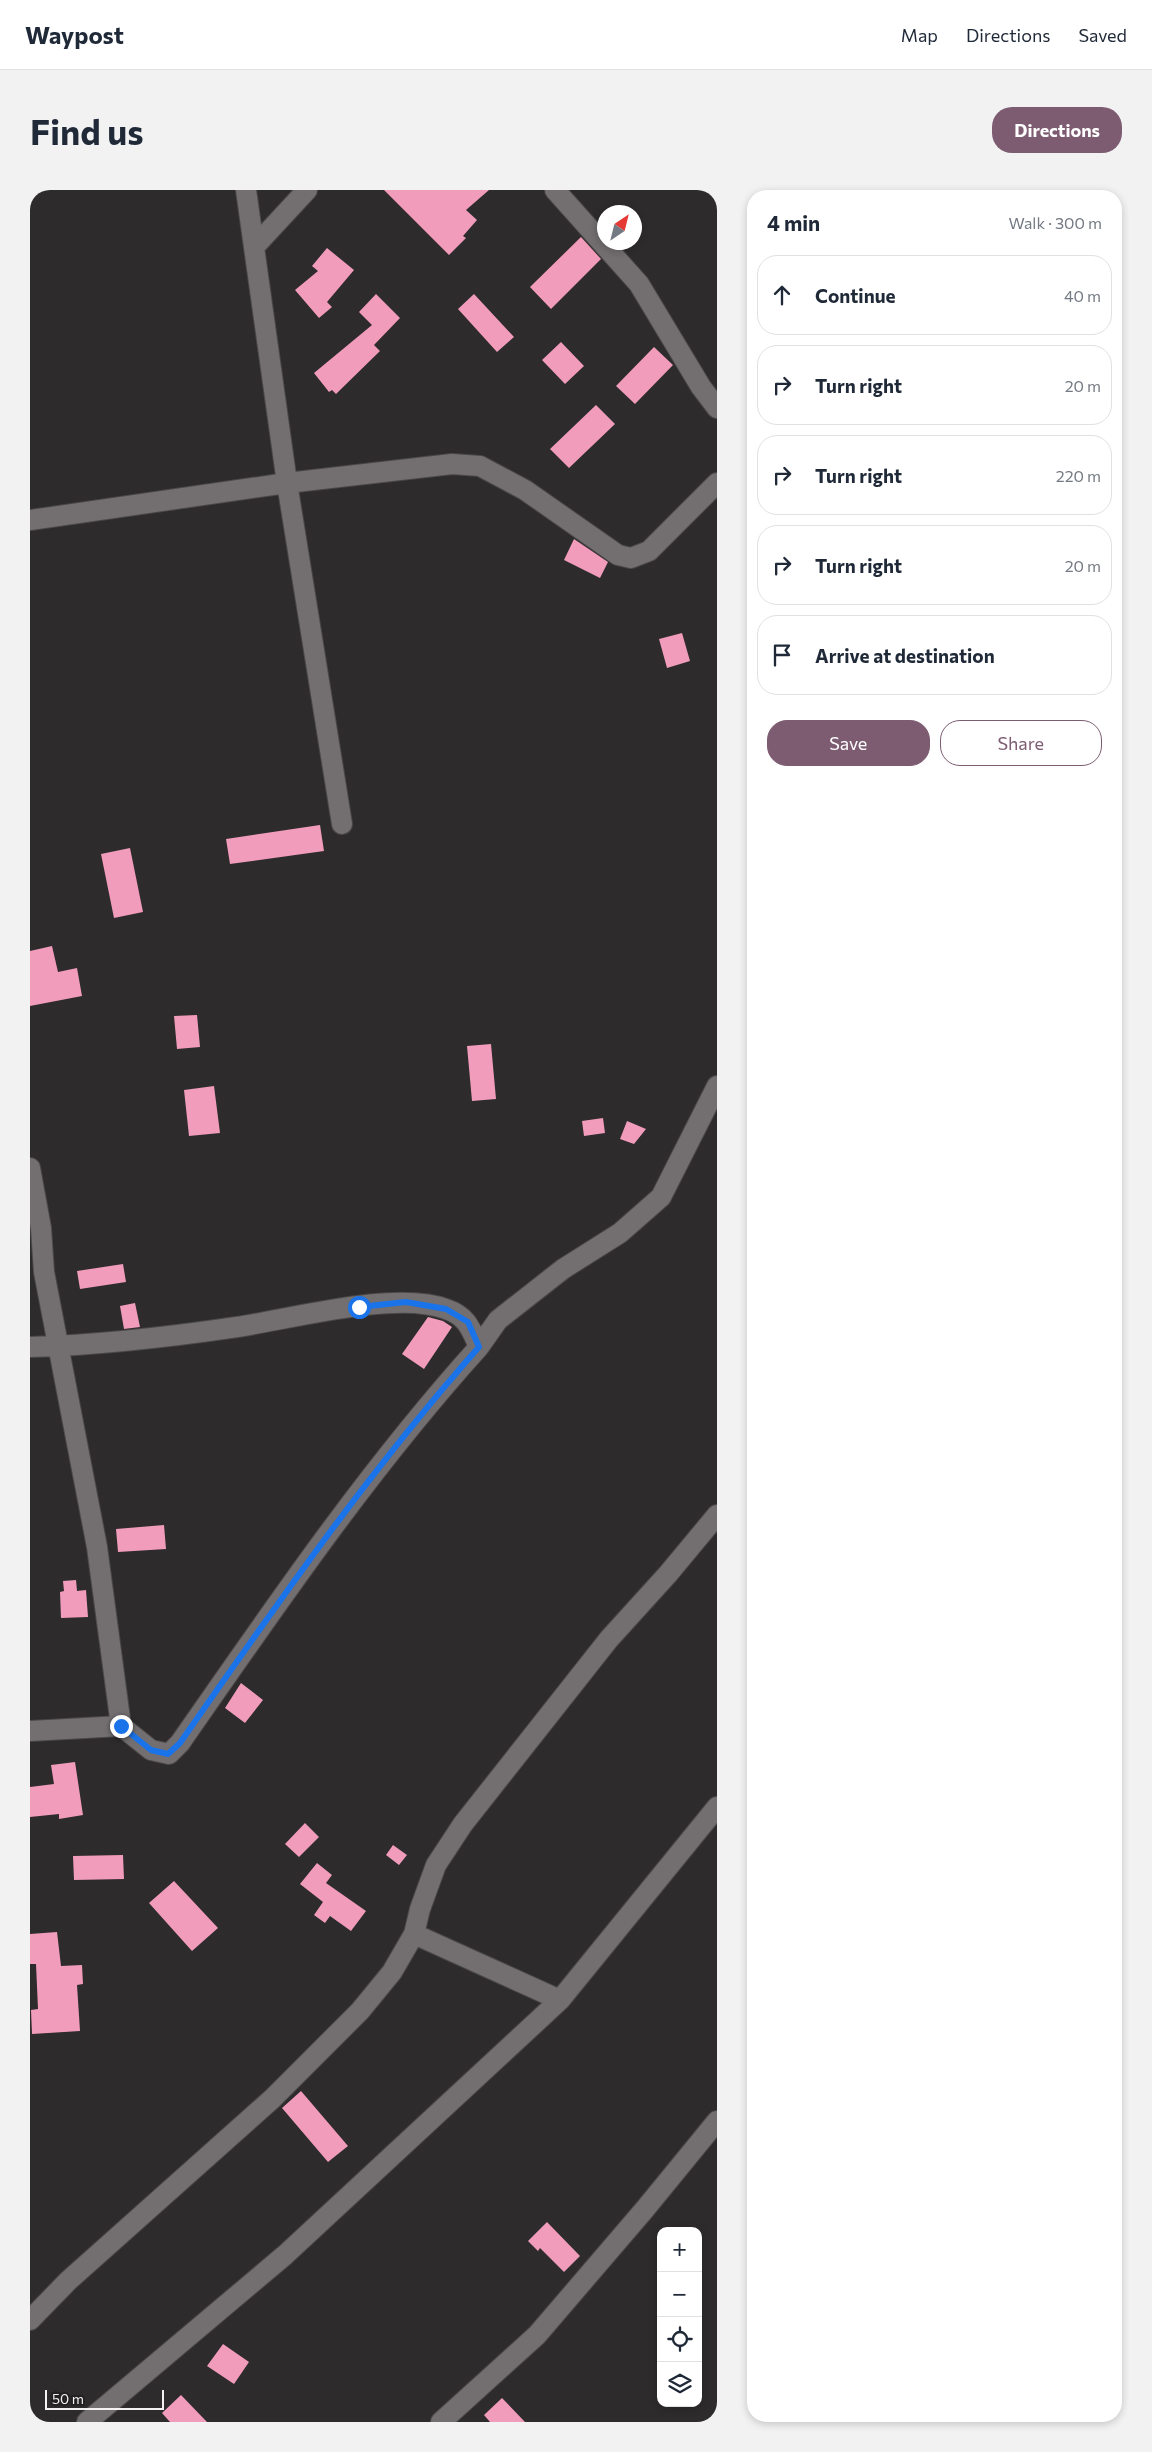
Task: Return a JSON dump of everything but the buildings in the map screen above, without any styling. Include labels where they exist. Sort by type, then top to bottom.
[{"type":"street","points":[[246,190],[287,483],[342,824]]},
{"type":"street","points":[[254,246],[308,190]]},
{"type":"street","points":[[555,190],[639,284],[701,387],[717,408]]},
{"type":"street","points":[[30,520],[287,483],[452,464],[480,466],[525,490],[618,555],[631,558],[649,551],[717,483]]},
{"type":"street","points":[[30,1731],[121,1726],[151,1750],[168,1754],[180,1743],[328,1533],[445,1385],[479,1347],[498,1320],[563,1269],[620,1233],[661,1197],[717,1086]]},
{"type":"street","points":[[30,1168],[41,1228],[44,1272],[60,1346],[97,1547],[121,1726]]},
{"type":"street","points":[[30,1347],[60,1346],[236,1327],[320,1312],[406,1302],[446,1309],[468,1322],[479,1347]]},
{"type":"street","points":[[30,2320],[68,2281],[272,2099],[360,2011],[392,1972],[414,1934],[420,1909],[436,1865],[463,1824],[609,1640],[717,1515]]},
{"type":"street","points":[[87,2422],[285,2255],[560,2000],[717,1806]]},
{"type":"street","points":[[414,1934],[560,2000]]},
{"type":"street","points":[[441,2422],[538,2335],[717,2121]]},
{"type":"route","points":[[121,1726],[151,1750],[168,1754],[180,1743],[328,1533],[445,1385],[479,1347],[468,1322],[446,1309],[406,1302],[359,1307]]}]
